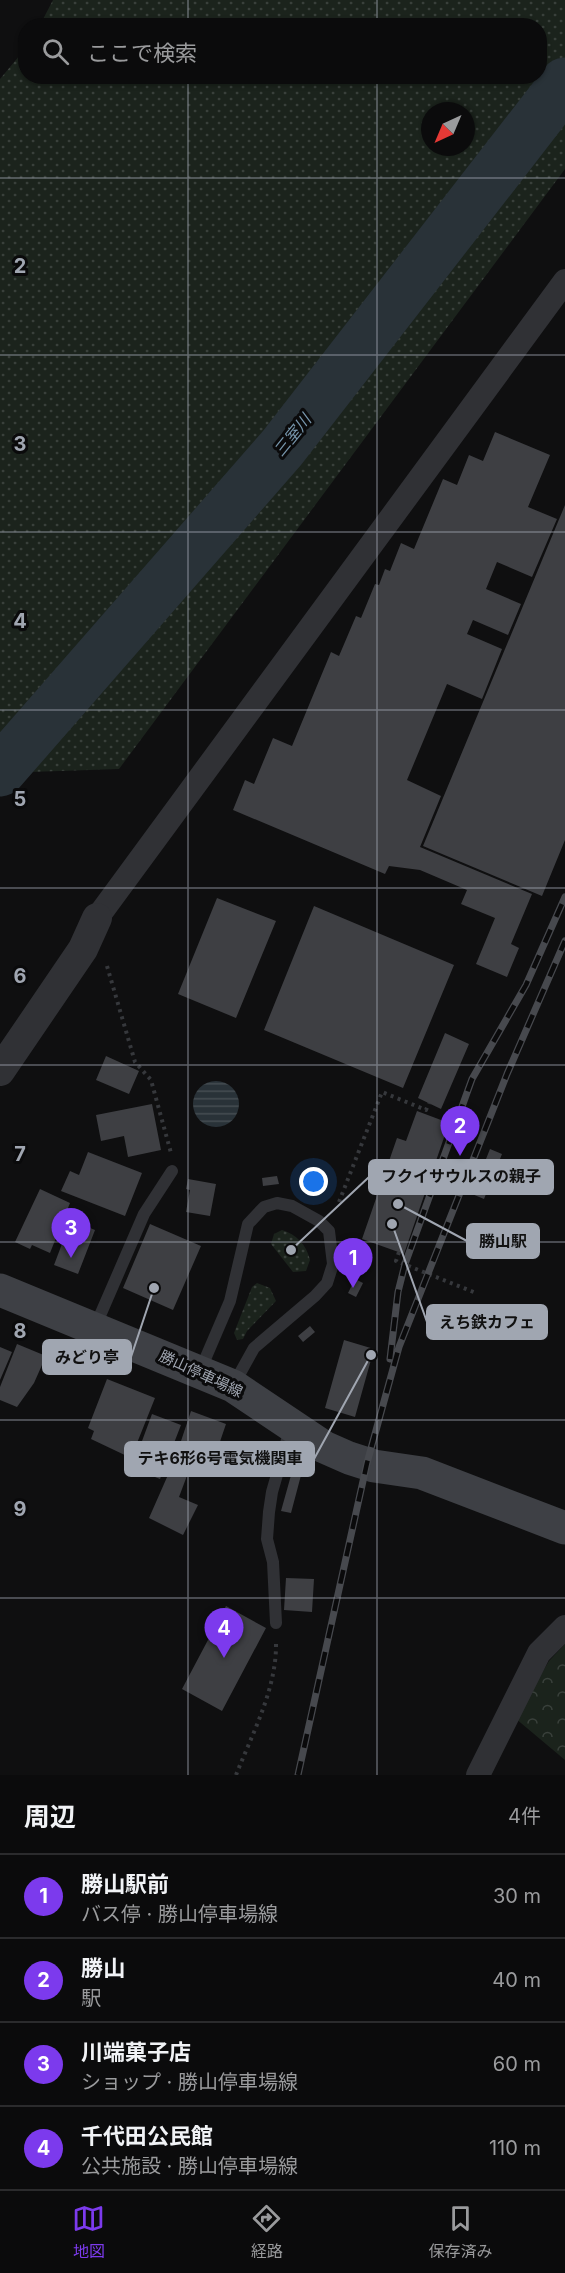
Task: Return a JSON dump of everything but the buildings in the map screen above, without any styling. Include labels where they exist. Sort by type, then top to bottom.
[{"type":"main road","name":"勝山停車場線","points":[[0,1290],[233,1386],[324,1447],[349,1458],[374,1466],[422,1473],[565,1528]]},
{"type":"street","points":[[0,1071],[83,949],[97,918],[565,281]]},
{"type":"street","points":[[478,1775],[539,1653],[565,1626]]},
{"type":"lane","points":[[95,1329],[109,1290],[144,1214],[172,1172]]},
{"type":"lane","points":[[200,1371],[230,1301],[248,1224],[264,1207],[278,1203],[292,1206],[319,1221],[329,1231],[333,1264],[327,1283],[254,1348],[233,1386]]},
{"type":"lane","points":[[276,1623],[273,1562],[267,1539],[269,1512],[272,1492],[291,1425]]},
{"type":"path","points":[[83,949],[105,961],[135,1062],[151,1080],[171,1149],[172,1172]]},
{"type":"path","points":[[339,1202],[382,1092],[426,1110],[429,1103]]},
{"type":"path","points":[[399,1252],[396,1261],[476,1293]]},
{"type":"path","points":[[236,1775],[272,1682],[276,1663],[276,1623]]},
{"type":"green space","points":[[53,0],[565,0],[565,169],[119,769],[0,773],[0,79],[18,57],[18,84],[547,84],[547,18],[44,18]]},
{"type":"green space","points":[[282,1230],[296,1237],[306,1249],[310,1260],[306,1271],[293,1272],[271,1244],[274,1234]]},
{"type":"green space","points":[[257,1283],[270,1288],[276,1301],[247,1331],[243,1339],[237,1340],[234,1333],[252,1287]]},
{"type":"green space","points":[[565,1644],[565,1760],[515,1718],[549,1661]]},
{"type":"shaded area","points":[[216,1081],[225,1082],[233,1087],[238,1095],[238,1113],[233,1121],[225,1126],[216,1127],[207,1126],[199,1121],[194,1113],[193,1104],[194,1095],[199,1087],[207,1082]]},
{"type":"waterway","name":"三室川","points":[[0,771],[282,448],[565,83]]},
{"type":"railway","points":[[390,1359],[398,1292],[405,1264],[472,1079],[526,985],[565,897]]},
{"type":"railway","points":[[298,1775],[367,1463],[399,1347],[507,1074],[565,941]]},
{"type":"place","name":"勝山","points":[[460,1156]]},
{"type":"place","name":"勝山駅","points":[[398,1204]]},
{"type":"place","name":"えち鉄カフェ","points":[[392,1224]]},
{"type":"place","name":"フクイサウルスの親子","points":[[291,1250]]},
{"type":"place","name":"川端菓子店","points":[[71,1258]]},
{"type":"place","name":"みどり亭","points":[[154,1288]]},
{"type":"place","name":"勝山駅前","points":[[353,1288]]},
{"type":"place","name":"テキ6形6号電気機関車","points":[[371,1355]]},
{"type":"place","name":"千代田公民館","points":[[224,1658]]}]
